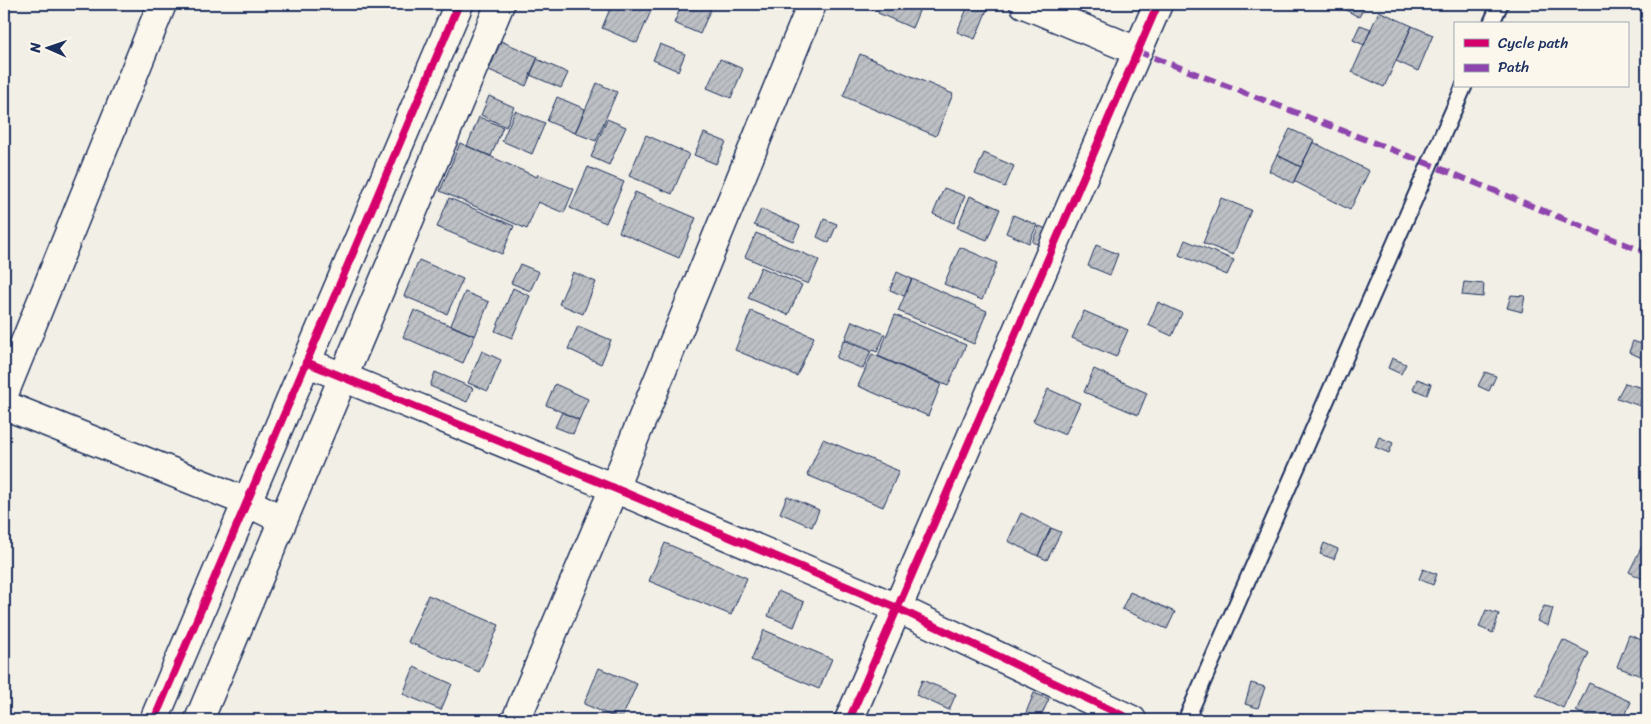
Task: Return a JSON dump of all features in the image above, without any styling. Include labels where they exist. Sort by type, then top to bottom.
[{"type":"street","points":[[4,394],[162,4]]},
{"type":"street","points":[[154,720],[458,4]]},
{"type":"street","points":[[199,720],[500,4]]},
{"type":"street","points":[[516,720],[614,488],[812,4]]},
{"type":"street","points":[[1024,4],[1137,52]]},
{"type":"street","points":[[849,720],[1158,4]]},
{"type":"street","points":[[306,362],[614,488],[897,608],[1132,720]]},
{"type":"street","points":[[4,404],[247,502],[283,520]]},
{"type":"lane","points":[[1492,22],[1500,4]]},
{"type":"lane","points":[[1186,720],[1463,88]]},
{"type":"building","points":[[612,4],[654,4],[637,43],[602,28]]},
{"type":"building","points":[[682,4],[706,4],[712,6],[700,34],[674,23]]},
{"type":"building","points":[[857,4],[874,4],[872,10]]},
{"type":"building","points":[[882,4],[922,4],[912,28],[878,13]]},
{"type":"building","points":[[969,4],[989,5],[975,39],[957,32]]},
{"type":"building","points":[[1340,4],[1366,4],[1359,17],[1338,6]]},
{"type":"building","points":[[1379,11],[1412,26],[1384,87],[1352,72]]},
{"type":"building","points":[[1360,25],[1371,29],[1364,45],[1353,40]]},
{"type":"building","points":[[1412,26],[1433,35],[1418,71],[1396,61]]},
{"type":"building","points":[[501,41],[538,57],[526,86],[489,70]]},
{"type":"building","points":[[660,44],[685,54],[678,71],[653,60]]},
{"type":"building","points":[[860,54],[953,94],[936,136],[843,96]]},
{"type":"building","points":[[537,59],[568,73],[561,88],[530,75]]},
{"type":"building","points":[[720,59],[743,69],[731,98],[707,88]]},
{"type":"building","points":[[597,83],[617,92],[596,141],[575,133]]},
{"type":"building","points":[[489,96],[514,107],[506,127],[481,115]]},
{"type":"building","points":[[557,97],[585,109],[575,133],[547,121]]},
{"type":"building","points":[[515,111],[545,123],[532,154],[502,141]]},
{"type":"building","points":[[479,117],[503,127],[491,156],[467,146]]},
{"type":"building","points":[[607,119],[626,127],[609,165],[591,157]]},
{"type":"building","points":[[1290,129],[1314,140],[1301,167],[1277,155]]},
{"type":"building","points":[[704,133],[726,142],[716,164],[694,155]]},
{"type":"building","points":[[646,135],[689,154],[672,194],[629,176]]},
{"type":"building","points":[[1313,142],[1369,171],[1350,210],[1294,181]]},
{"type":"building","points":[[460,143],[537,177],[538,174],[574,189],[564,213],[538,202],[527,229],[440,191]]},
{"type":"building","points":[[984,153],[1014,166],[1005,187],[975,174]]},
{"type":"building","points":[[1277,155],[1301,167],[1293,183],[1269,171]]},
{"type":"building","points":[[588,167],[624,182],[606,223],[570,208]]},
{"type":"building","points":[[944,188],[965,196],[954,223],[933,214]]},
{"type":"building","points":[[635,192],[696,218],[679,258],[619,232]]},
{"type":"building","points":[[970,196],[1000,209],[987,240],[957,228]]},
{"type":"building","points":[[449,198],[514,226],[502,254],[437,227]]},
{"type":"building","points":[[1221,198],[1251,210],[1233,255],[1203,243]]},
{"type":"building","points":[[761,209],[800,226],[793,241],[754,225]]},
{"type":"building","points":[[1013,215],[1037,225],[1029,243],[1006,233]]},
{"type":"building","points":[[824,219],[837,224],[829,243],[817,237]]},
{"type":"building","points":[[1039,226],[1049,230],[1042,246],[1032,242]]},
{"type":"building","points":[[756,233],[819,260],[808,284],[745,257]]},
{"type":"building","points":[[1185,240],[1234,260],[1227,275],[1179,255]]},
{"type":"building","points":[[1096,245],[1118,254],[1110,275],[1088,266]]},
{"type":"building","points":[[960,247],[997,263],[982,300],[944,284]]},
{"type":"building","points":[[419,260],[463,279],[447,314],[404,296]]},
{"type":"building","points":[[520,264],[539,272],[530,291],[511,283]]},
{"type":"building","points":[[761,267],[802,285],[788,315],[748,298]]},
{"type":"building","points":[[573,272],[596,282],[583,314],[559,304]]},
{"type":"building","points":[[897,272],[912,279],[904,296],[890,290]]},
{"type":"building","points":[[912,279],[987,311],[974,344],[898,311]]},
{"type":"building","points":[[1464,282],[1484,284],[1483,297],[1462,295]]},
{"type":"building","points":[[513,288],[530,296],[512,338],[495,331]]},
{"type":"building","points":[[465,292],[489,302],[475,336],[451,325]]},
{"type":"building","points":[[1511,295],[1525,296],[1522,312],[1507,308]]},
{"type":"building","points":[[1158,302],[1182,313],[1172,336],[1148,325]]},
{"type":"building","points":[[414,310],[475,336],[463,363],[403,337]]},
{"type":"building","points":[[751,311],[814,337],[797,376],[735,350]]},
{"type":"building","points":[[1084,311],[1128,330],[1116,357],[1072,338]]},
{"type":"building","points":[[895,315],[966,345],[948,386],[878,356]]},
{"type":"building","points":[[852,321],[885,334],[877,352],[845,339]]},
{"type":"building","points":[[578,326],[611,340],[601,364],[568,349]]},
{"type":"building","points":[[844,340],[871,351],[863,369],[836,358]]},
{"type":"building","points":[[1633,341],[1647,346],[1646,360],[1629,352]]},
{"type":"building","points":[[482,351],[501,360],[488,391],[468,383]]},
{"type":"building","points":[[872,354],[941,384],[928,416],[858,386]]},
{"type":"building","points":[[1392,358],[1406,364],[1401,374],[1388,368]]},
{"type":"building","points":[[1094,369],[1147,393],[1138,415],[1084,392]]},
{"type":"building","points":[[435,372],[473,388],[467,402],[430,386]]},
{"type":"building","points":[[1485,372],[1496,376],[1489,391],[1478,386]]},
{"type":"building","points":[[1417,379],[1431,384],[1427,395],[1413,389]]},
{"type":"building","points":[[1625,383],[1643,388],[1640,406],[1617,398]]},
{"type":"building","points":[[555,384],[588,399],[579,420],[546,405]]},
{"type":"building","points":[[1048,389],[1080,403],[1065,435],[1033,421]]},
{"type":"building","points":[[562,412],[579,420],[573,434],[555,427]]},
{"type":"building","points":[[1379,437],[1393,443],[1389,453],[1375,447]]},
{"type":"building","points":[[823,439],[899,471],[883,507],[807,475]]},
{"type":"building","points":[[787,496],[819,510],[812,527],[780,513]]},
{"type":"building","points":[[1021,513],[1051,528],[1038,556],[1008,541]]},
{"type":"building","points":[[1051,528],[1061,532],[1047,560],[1038,556]]},
{"type":"building","points":[[665,543],[747,578],[731,615],[649,581]]},
{"type":"building","points":[[1324,543],[1338,549],[1334,559],[1320,554]]},
{"type":"building","points":[[1642,546],[1647,549],[1647,581],[1629,572]]},
{"type":"building","points":[[1423,569],[1437,574],[1433,585],[1419,579]]},
{"type":"building","points":[[778,591],[804,602],[794,627],[768,616]]},
{"type":"building","points":[[1130,592],[1175,612],[1167,629],[1122,609]]},
{"type":"building","points":[[428,595],[499,625],[479,672],[408,642]]},
{"type":"building","points":[[1544,606],[1553,608],[1548,626],[1537,621]]},
{"type":"building","points":[[1486,610],[1499,614],[1493,633],[1479,627]]},
{"type":"building","points":[[764,630],[832,659],[819,689],[751,660]]},
{"type":"building","points":[[1629,635],[1647,642],[1647,660],[1641,676],[1617,667]]},
{"type":"building","points":[[1563,640],[1589,653],[1563,708],[1536,695]]},
{"type":"building","points":[[414,667],[452,684],[441,710],[403,694]]},
{"type":"building","points":[[599,668],[637,684],[621,720],[584,704]]},
{"type":"building","points":[[922,680],[956,694],[949,710],[916,695]]},
{"type":"building","points":[[1251,683],[1265,687],[1258,708],[1245,704]]},
{"type":"building","points":[[1589,683],[1631,702],[1623,720],[1594,720],[1576,711]]},
{"type":"building","points":[[1034,693],[1049,699],[1039,720],[1023,720]]},
{"type":"marked path","points":[[1137,51],[1429,164],[1647,253]]},
{"type":"cycle path","points":[[154,720],[459,4]]},
{"type":"cycle path","points":[[849,720],[1158,4]]},
{"type":"cycle path","points":[[306,362],[614,488],[897,608],[1132,720]]}]
